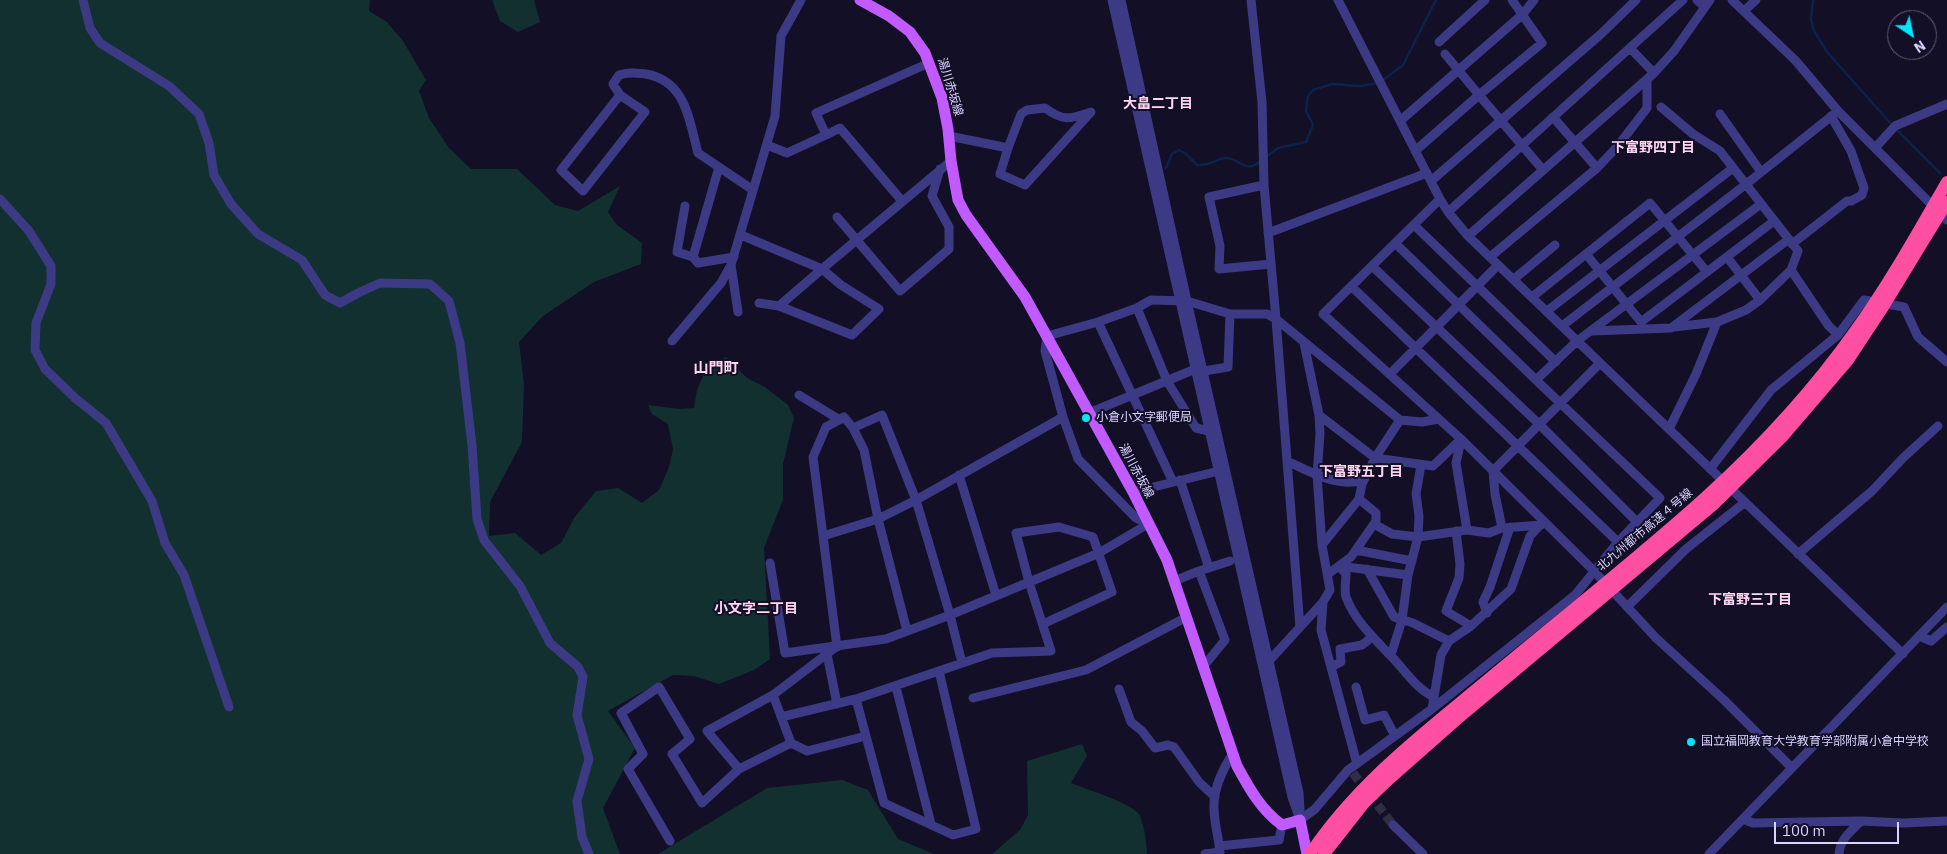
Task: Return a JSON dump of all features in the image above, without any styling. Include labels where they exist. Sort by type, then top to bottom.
[{"type":"highway","name":"北九州都市高速４号線","points":[[1308,854],[1338,816],[1379,771],[1690,511],[1774,430],[1808,392],[1857,330],[1947,182]]},
{"type":"highway","name":"北九州都市高速４号線","points":[[1324,854],[1364,803],[1388,780],[1456,720],[1713,505],[1782,437],[1848,360],[1947,202]]},
{"type":"main road","name":"湯川赤坂線","points":[[860,0],[889,16],[910,32],[925,53],[942,98],[958,200],[966,215],[1025,297],[1133,492],[1167,560],[1236,766],[1269,816],[1282,825]]},
{"type":"main road","points":[[1282,825],[1300,820],[1308,854]]},
{"type":"street","points":[[83,0],[90,28],[100,43],[169,86],[199,114],[210,142],[214,174],[231,204],[258,234],[302,260],[325,294],[340,303],[380,283],[430,284],[449,301],[460,343],[472,445],[476,520],[484,540],[520,586],[550,643],[578,667],[583,677],[577,715],[589,759],[577,801],[582,836],[589,854]]},
{"type":"street","points":[[672,341],[721,283],[732,261],[775,116],[781,36],[801,0]]},
{"type":"street","points":[[1112,0],[1200,369],[1292,797],[1300,820]]},
{"type":"street","points":[[1121,0],[1183,301]]},
{"type":"street","points":[[1251,0],[1262,102],[1264,185],[1300,627]]},
{"type":"street","points":[[1338,0],[1440,199],[1468,236],[1902,654]]},
{"type":"street","points":[[1439,42],[1485,0]]},
{"type":"street","points":[[1415,151],[1542,43],[1512,0]]},
{"type":"street","points":[[1400,121],[1523,14],[1534,0]]},
{"type":"street","points":[[1268,233],[1429,177],[1502,120],[1601,34],[1636,0]]},
{"type":"street","points":[[1448,212],[1683,0]]},
{"type":"street","points":[[1468,236],[1654,73],[1674,51],[1707,4],[1697,0]]},
{"type":"street","points":[[1671,328],[1740,275],[1847,201],[1862,195],[1864,188],[1835,114],[1796,61],[1732,0]]},
{"type":"street","points":[[1744,11],[1756,0]]},
{"type":"street","points":[[1630,48],[1654,73]]},
{"type":"street","points":[[1445,54],[1543,170]]},
{"type":"street","points":[[826,135],[816,113],[929,63]]},
{"type":"street","points":[[620,95],[561,170],[583,191],[645,112],[620,95],[613,84],[619,75],[630,72],[657,76],[675,88],[684,102],[698,153],[753,190]]},
{"type":"street","points":[[1490,257],[1597,168],[1617,147],[1647,108],[1647,80]]},
{"type":"street","points":[[1875,148],[1893,129],[1947,104]]},
{"type":"street","points":[[1591,331],[1671,328],[1717,322],[1746,310],[1760,300],[1791,270],[1798,251],[1720,151],[1693,134],[1661,107]]},
{"type":"street","points":[[1045,108],[1056,116],[1070,119],[1091,112],[1025,185],[1000,174],[1008,148],[1020,114],[1027,110],[1045,108]]},
{"type":"street","points":[[1720,114],[1761,172]]},
{"type":"street","points":[[1835,114],[1875,148],[1947,220]]},
{"type":"street","points":[[1562,326],[1835,114]]},
{"type":"street","points":[[1553,117],[1597,168]]},
{"type":"street","points":[[767,145],[787,153],[840,128],[902,201]]},
{"type":"street","points":[[949,136],[1008,148]]},
{"type":"street","points":[[780,306],[856,239],[951,161]]},
{"type":"street","points":[[693,257],[719,167]]},
{"type":"street","points":[[1547,311],[1732,168]]},
{"type":"street","points":[[837,217],[900,291],[949,249],[948,227],[932,196],[940,169]]},
{"type":"street","points":[[1264,185],[1209,197],[1220,246],[1219,269],[1271,264]]},
{"type":"street","points":[[0,199],[29,231],[51,266],[51,284],[36,323],[35,350],[45,369],[75,398],[106,423],[152,502],[165,543],[184,575],[229,706]]},
{"type":"street","points":[[1440,199],[1323,314],[1461,439],[1542,523],[1594,570],[1627,607],[1792,768]]},
{"type":"street","points":[[1532,297],[1650,202],[1707,272]]},
{"type":"street","points":[[1536,380],[1578,341],[1761,204]]},
{"type":"street","points":[[686,206],[677,252],[693,257],[698,263],[732,261]]},
{"type":"street","points":[[1586,254],[1641,322],[1774,220]]},
{"type":"street","points":[[1414,225],[1556,362]]},
{"type":"street","points":[[741,235],[822,269],[841,285],[879,309],[852,335],[780,306],[759,303]]},
{"type":"street","points":[[1300,820],[1315,809],[1357,764],[1432,709],[1575,595],[1618,542],[1660,498],[1560,404],[1396,244]]},
{"type":"street","points":[[1514,279],[1556,246]]},
{"type":"street","points":[[1727,257],[1760,300]]},
{"type":"street","points":[[732,261],[738,312]]},
{"type":"street","points":[[1390,374],[1498,265]]},
{"type":"street","points":[[1372,266],[1539,424],[1638,522]]},
{"type":"street","points":[[1791,270],[1828,324],[1838,335]]},
{"type":"street","points":[[1351,286],[1519,445],[1618,542]]},
{"type":"street","points":[[1148,524],[1136,518],[1078,459],[1063,417],[1045,352],[1047,336],[1098,322],[1137,308],[1151,300],[1183,301],[1230,314],[1267,314],[1276,319],[1400,420],[1422,422],[1439,419]]},
{"type":"street","points":[[1710,469],[1771,390],[1838,335],[1864,300],[1904,308],[1918,337],[1947,362]]},
{"type":"street","points":[[1137,308],[1167,381],[1196,428],[1209,431]]},
{"type":"street","points":[[1089,413],[1200,369],[1228,367],[1230,314]]},
{"type":"street","points":[[1098,322],[1132,395],[1176,481],[1209,568]]},
{"type":"street","points":[[1669,429],[1696,374],[1717,322]]},
{"type":"street","points":[[1269,661],[1323,602],[1330,590],[1322,545],[1317,475],[1320,434],[1319,415],[1304,342]]},
{"type":"street","points":[[1487,613],[1483,602],[1490,587],[1506,527],[1495,494],[1493,471],[1600,363]]},
{"type":"street","points":[[1200,369],[1209,431],[1222,470],[1269,661],[1299,794],[1300,820]]},
{"type":"street","points":[[798,394],[840,420]]},
{"type":"street","points":[[853,428],[882,415],[916,500],[962,663]]},
{"type":"street","points":[[1319,415],[1375,458],[1433,466],[1461,439]]},
{"type":"street","points":[[836,647],[813,457],[826,427],[844,417],[853,428],[864,450],[878,518],[907,631]]},
{"type":"street","points":[[823,536],[878,518],[916,500],[1063,417]]},
{"type":"street","points":[[1322,545],[1359,499],[1364,480],[1375,458],[1400,420]]},
{"type":"street","points":[[1798,554],[1872,491],[1903,458],[1938,426]]},
{"type":"street","points":[[1461,439],[1456,463],[1468,530]]},
{"type":"street","points":[[1287,461],[1317,475],[1339,482],[1364,480]]},
{"type":"street","points":[[1391,655],[1402,620],[1408,575],[1418,537],[1419,516],[1416,494],[1421,464]]},
{"type":"street","points":[[1133,492],[1222,470]]},
{"type":"street","points":[[959,475],[996,596]]},
{"type":"street","points":[[1328,574],[1351,557],[1376,521],[1376,513],[1359,499]]},
{"type":"street","points":[[1627,607],[1686,549],[1744,503]]},
{"type":"street","points":[[1374,524],[1392,534],[1418,537],[1468,530],[1489,533],[1506,527],[1542,523]]},
{"type":"street","points":[[1432,709],[1440,655],[1450,641],[1487,613],[1511,589],[1530,536],[1542,523]]},
{"type":"street","points":[[770,562],[784,653],[886,639],[950,615],[1099,552],[1148,524]]},
{"type":"street","points":[[781,718],[896,687],[992,653],[1051,651],[1016,533],[1059,527],[1093,537],[1112,592],[1043,624]]},
{"type":"street","points":[[1456,531],[1460,564],[1459,578],[1446,611],[1471,626]]},
{"type":"street","points":[[1356,550],[1412,561]]},
{"type":"street","points":[[1174,580],[1230,561]]},
{"type":"street","points":[[1339,566],[1408,575]]},
{"type":"street","points":[[1339,566],[1346,574],[1345,595],[1355,616],[1421,691],[1434,697]]},
{"type":"street","points":[[1367,569],[1394,617],[1413,623],[1450,641]]},
{"type":"street","points":[[1199,571],[1225,640],[1203,667]]},
{"type":"street","points":[[1323,602],[1320,630],[1357,764]]},
{"type":"street","points":[[1709,854],[1947,606]]},
{"type":"street","points":[[973,698],[1086,670],[1185,618]]},
{"type":"street","points":[[1919,636],[1931,641],[1947,627]]},
{"type":"street","points":[[1331,667],[1341,662],[1340,649],[1362,645],[1372,637]]},
{"type":"street","points":[[739,769],[706,731],[773,695],[836,647]]},
{"type":"street","points":[[827,654],[837,704]]},
{"type":"street","points":[[856,699],[884,803],[953,835],[976,829],[939,672]]},
{"type":"street","points":[[670,841],[628,769],[643,754],[621,713],[660,687],[690,739],[672,754],[702,803],[739,769],[791,743]]},
{"type":"street","points":[[896,687],[931,824]]},
{"type":"street","points":[[1356,687],[1365,720],[1384,715],[1395,736]]},
{"type":"street","points":[[1119,689],[1131,722],[1142,731],[1155,748],[1168,745],[1174,747],[1199,782],[1215,797]]},
{"type":"street","points":[[773,695],[791,743],[807,751],[866,736]]},
{"type":"street","points":[[1220,850],[1214,807],[1215,797],[1223,770],[1233,753]]},
{"type":"street","points":[[1743,819],[1753,823],[1861,821],[1903,823],[1947,821]]},
{"type":"street","points":[[1839,854],[1839,848],[1845,836],[1861,821]]},
{"type":"street","points":[[1205,854],[1279,840],[1282,825]]},
{"type":"street","points":[[1393,826],[1423,854]]},
{"type":"green space","points":[[0,0],[370,0],[369,11],[387,22],[403,41],[426,80],[419,91],[429,118],[449,148],[471,169],[517,169],[555,205],[578,211],[620,186],[608,212],[617,225],[642,243],[641,264],[594,282],[543,316],[519,342],[524,385],[522,442],[490,502],[489,536],[515,533],[541,555],[561,543],[574,518],[596,491],[618,488],[642,503],[659,490],[669,467],[673,449],[668,424],[652,414],[648,405],[680,409],[694,408],[697,390],[706,369],[726,357],[747,378],[765,387],[788,405],[794,418],[783,464],[783,500],[764,548],[770,659],[754,670],[719,684],[694,676],[673,675],[608,711],[635,748],[603,808],[620,854],[0,854]]},
{"type":"green space","points":[[492,0],[534,0],[540,22],[518,32],[500,21]]},
{"type":"green space","points":[[1082,744],[1087,756],[1071,783],[1116,800],[1138,813],[1146,839],[1147,854],[992,854],[1020,830],[1028,815],[1027,761]]},
{"type":"green space","points":[[842,780],[868,790],[898,839],[934,854],[658,854],[767,788]]},
{"type":"waterway","points":[[1383,80],[1403,65],[1436,0]]},
{"type":"waterway","points":[[1813,0],[1811,19],[1814,31],[1828,53],[1892,125],[1940,173]]},
{"type":"waterway","points":[[1266,157],[1278,148],[1306,142],[1313,125],[1306,111],[1308,96],[1313,90],[1332,84],[1360,86],[1378,83]]},
{"type":"waterway","points":[[1166,168],[1172,154],[1179,150],[1185,153],[1197,165],[1230,158],[1246,166],[1251,166],[1262,160]]},
{"type":"tunnel","points":[[1353,773],[1393,825]]},
{"type":"place","name":"小倉小文字郵便局","points":[[1086,418]]},
{"type":"place","name":"国立福岡教育大学教育学部附属小倉中学校","points":[[1691,742]]},
{"type":"district","name":"大畠二丁目","points":[[1158,104]]},
{"type":"district","name":"下富野四丁目","points":[[1653,148]]},
{"type":"district","name":"山門町","points":[[716,369]]},
{"type":"district","name":"下富野五丁目","points":[[1361,472]]},
{"type":"district","name":"下富野三丁目","points":[[1750,600]]},
{"type":"district","name":"小文字二丁目","points":[[756,609]]}]
